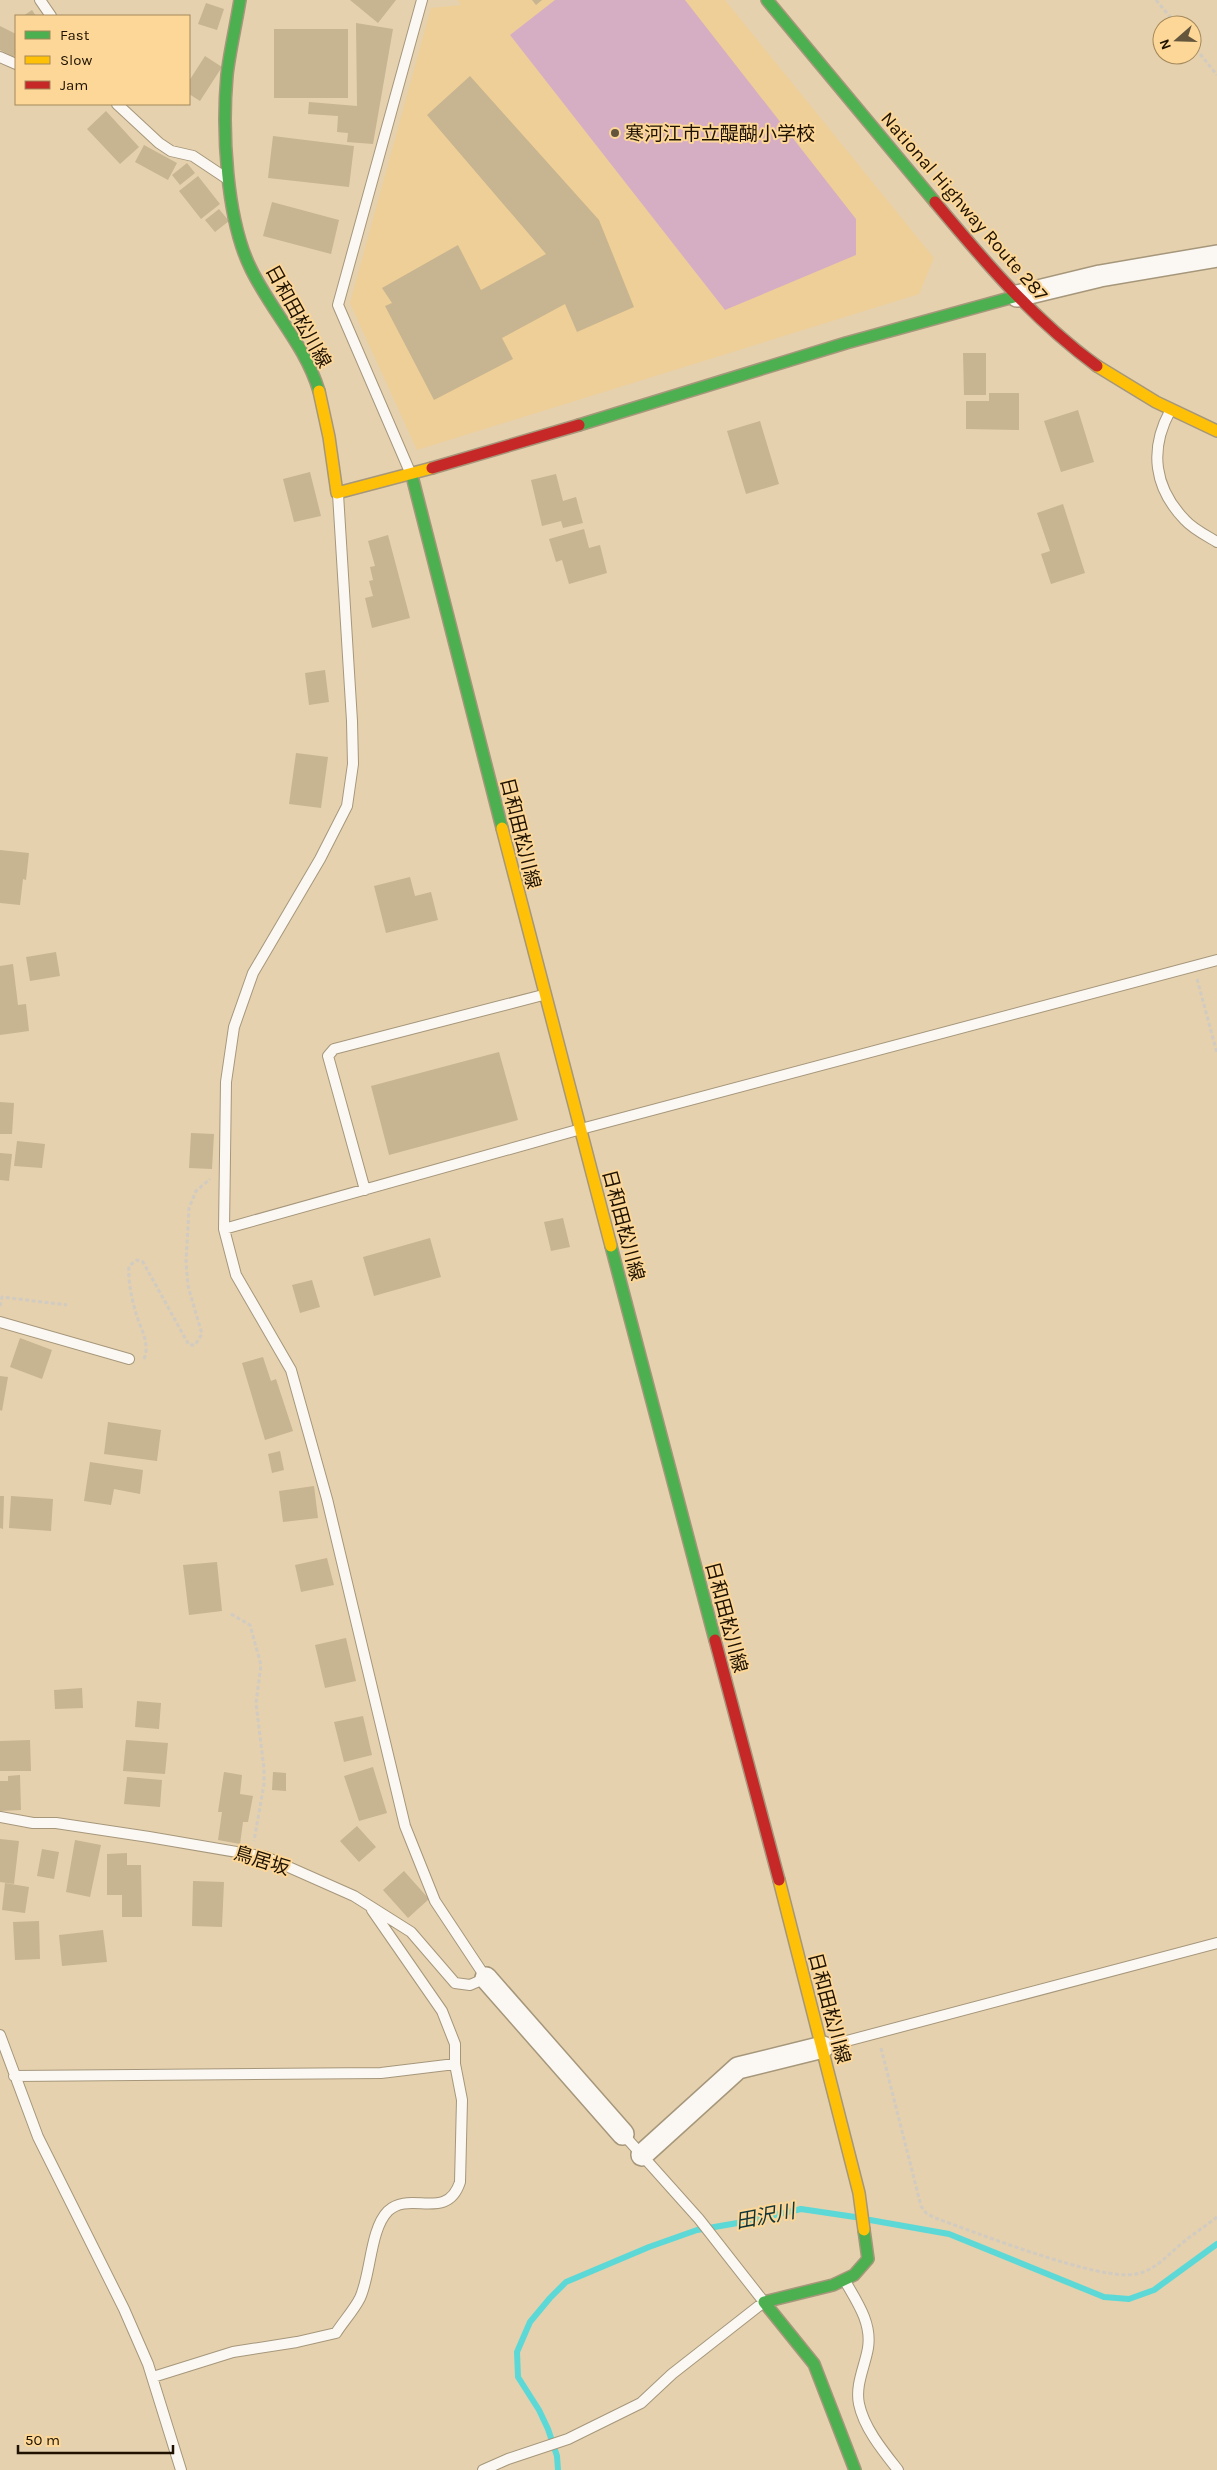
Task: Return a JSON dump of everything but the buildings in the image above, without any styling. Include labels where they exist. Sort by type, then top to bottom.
[{"type":"main road","name":"日和田松川線","points":[[240,0],[226,97],[236,228],[241,246],[267,294],[302,348],[318,388],[327,425],[338,493]]},
{"type":"main road","name":"National Highway Route 287","points":[[767,0],[970,245],[1017,296],[1062,340],[1134,389],[1217,431]]},
{"type":"main road","points":[[338,493],[412,476],[814,354],[1017,296]]},
{"type":"main road","name":"日和田松川線","points":[[412,476],[544,994],[859,2193],[868,2242],[868,2259],[854,2275],[833,2285],[764,2302]]},
{"type":"main road","points":[[764,2302],[814,2364],[855,2470]]},
{"type":"street","points":[[1017,296],[1100,276],[1217,256]]},
{"type":"street","points":[[486,1978],[623,2134]]},
{"type":"street","points":[[642,2155],[738,2068],[822,2047]]},
{"type":"lane","points":[[40,0],[50,15]]},
{"type":"lane","points":[[412,476],[338,305],[422,0]]},
{"type":"lane","points":[[0,57],[15,64]]},
{"type":"lane","points":[[118,105],[159,143],[171,151],[193,156],[231,181]]},
{"type":"lane","points":[[1171,408],[1160,428],[1156,450],[1158,472],[1164,490],[1186,522],[1217,542]]},
{"type":"lane","points":[[338,493],[352,721],[353,764],[347,806],[320,858],[253,973],[234,1027],[226,1082],[224,1229],[236,1275],[291,1370],[327,1499],[405,1826],[435,1901],[486,1978]]},
{"type":"lane","points":[[224,1229],[581,1129],[1217,960]]},
{"type":"lane","points":[[365,1190],[328,1056],[334,1049],[544,994]]},
{"type":"lane","points":[[0,1322],[129,1359]]},
{"type":"lane","name":"鳥居坂","points":[[0,1817],[33,1823],[56,1823],[266,1857],[354,1896],[411,1932],[455,1983],[470,1985],[486,1978]]},
{"type":"lane","points":[[154,2377],[233,2352],[297,2342],[336,2333],[360,2299],[379,2225],[389,2210],[400,2205],[444,2203],[456,2194],[460,2182],[462,2100],[455,2044],[442,2012],[369,1905]]},
{"type":"lane","points":[[822,2047],[1217,1943]]},
{"type":"lane","points":[[0,2035],[38,2137],[124,2309],[154,2377],[181,2470]]},
{"type":"lane","points":[[14,2076],[381,2072],[456,2064]]},
{"type":"lane","points":[[483,2470],[568,2439],[641,2403],[672,2374],[764,2302],[699,2219],[623,2134]]},
{"type":"lane","points":[[844,2279],[866,2321],[869,2336],[860,2383],[859,2404],[869,2429],[898,2470]]},
{"type":"path","points":[[1156,0],[1169,15]]},
{"type":"path","points":[[1202,56],[1217,75]]},
{"type":"path","points":[[1194,966],[1217,1054]]},
{"type":"path","points":[[129,1359],[143,1360],[147,1353],[146,1341],[135,1312],[128,1274],[129,1266],[137,1260],[145,1265],[188,1345],[195,1345],[200,1340],[202,1334],[188,1286],[186,1262],[189,1208],[196,1191],[225,1169]]},
{"type":"path","points":[[0,1306],[2,1297],[67,1305]]},
{"type":"path","points":[[231,1614],[250,1625],[261,1664],[256,1703],[264,1784],[252,1854]]},
{"type":"path","points":[[877,2032],[921,2206],[926,2213],[935,2218],[1073,2264],[1115,2274],[1136,2274],[1158,2264],[1185,2240],[1217,2217]]},
{"type":"shaded area","name":"寒河江市立醍醐小学校","points":[[458,0],[725,0],[934,258],[919,294],[417,450],[350,303],[431,8],[461,5]]},
{"type":"shaded area","points":[[555,0],[685,0],[856,219],[856,255],[725,310],[510,35]]},
{"type":"waterway","name":"田沢川","points":[[558,2470],[557,2456],[548,2429],[539,2410],[518,2377],[517,2352],[530,2322],[566,2282],[649,2247],[697,2230],[801,2209],[855,2217]]},
{"type":"waterway","name":"田沢川","points":[[870,2220],[949,2234],[1104,2297],[1129,2299],[1154,2290],[1217,2244]]},
{"type":"traffic: fast","points":[[240,0],[227,75],[225,121],[228,174],[236,225],[251,269],[259,285],[297,344],[313,374],[319,391]]},
{"type":"traffic: fast","points":[[767,0],[935,202]]},
{"type":"traffic: fast","points":[[579,425],[846,343],[1017,296]]},
{"type":"traffic: fast","points":[[412,476],[502,828]]},
{"type":"traffic: fast","points":[[611,1246],[715,1640]]},
{"type":"traffic: fast","points":[[855,2470],[814,2364],[764,2302],[833,2285],[854,2275],[868,2259],[864,2230]]},
{"type":"traffic: slow","points":[[1097,366],[1156,402],[1217,431]]},
{"type":"traffic: slow","points":[[319,391],[329,437],[337,493],[432,468]]},
{"type":"traffic: slow","points":[[502,828],[611,1246]]},
{"type":"traffic: slow","points":[[779,1880],[859,2193],[864,2230]]},
{"type":"traffic: jam","points":[[935,202],[1011,289],[1052,329],[1097,366]]},
{"type":"traffic: jam","points":[[432,468],[579,425]]},
{"type":"traffic: jam","points":[[715,1640],[779,1880]]},
{"type":"place","name":"寒河江市立醍醐小学校","points":[[615,133]]}]
